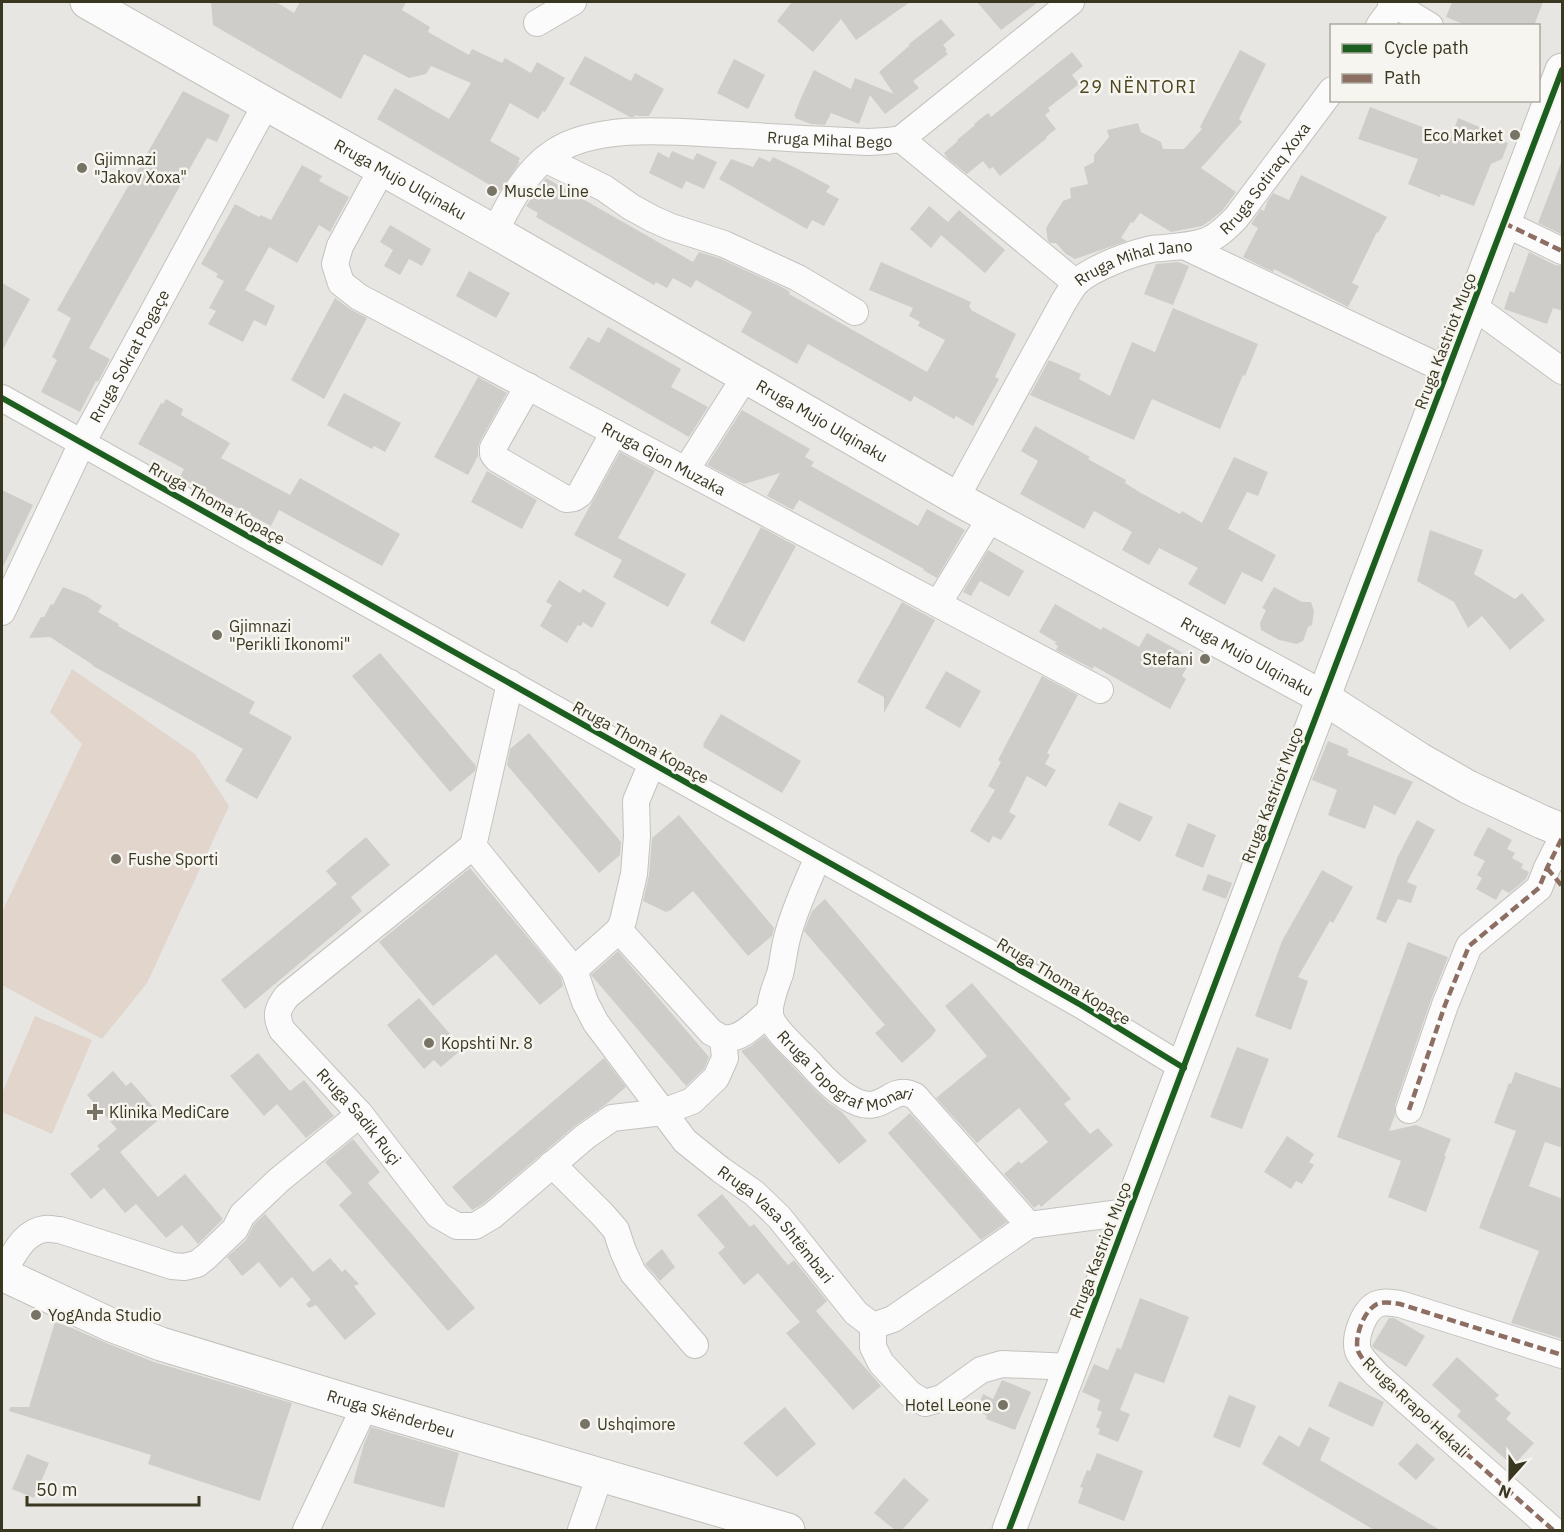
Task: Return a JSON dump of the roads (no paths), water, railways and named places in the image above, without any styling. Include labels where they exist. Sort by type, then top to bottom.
[{"type":"street","points":[[537,23],[573,2]]},
{"type":"street","name":"Rruga Mihal Bego","points":[[495,232],[509,203],[533,171],[554,152],[588,137],[672,132],[868,142],[901,139],[1071,2]]},
{"type":"street","name":"Rruga Mujo Ulqinaku","points":[[96,3],[266,104],[495,232],[956,498],[1324,698],[1419,759],[1468,787],[1563,830]]},
{"type":"street","points":[[1380,24],[1393,3],[1427,24]]},
{"type":"street","name":"Rruga Kastriot Muço","points":[[1009,1530],[1473,306],[1552,81]]},
{"type":"street","name":"Rruga Sotiraq Xoxa","points":[[1184,246],[1204,242],[1221,233],[1236,218],[1330,93]]},
{"type":"street","name":"Rruga Sokrat Pogaçe","points":[[2,612],[82,443],[266,104]]},
{"type":"street","points":[[901,139],[1076,283]]},
{"type":"street","points":[[545,159],[604,188],[653,219],[724,244],[798,278],[855,312]]},
{"type":"street","name":"Rruga Gjon Muzaka","points":[[382,169],[340,246],[335,264],[341,283],[359,297],[1100,690]]},
{"type":"street","points":[[1504,223],[1563,251]]},
{"type":"street","name":"Rruga Mihal Jano","points":[[956,498],[1076,283],[1089,272],[1151,249],[1184,246],[1448,371]]},
{"type":"street","points":[[1473,306],[1563,371]]},
{"type":"street","points":[[686,470],[746,376]]},
{"type":"street","points":[[528,386],[494,448],[493,454],[497,459],[566,499],[580,494],[614,432]]},
{"type":"street","name":"Rruga Thoma Kopaçe","points":[[2,398],[1081,1005],[1184,1068]]},
{"type":"street","points":[[938,604],[991,517]]},
{"type":"street","points":[[473,846],[510,683]]},
{"type":"street","points":[[574,970],[619,930],[623,921],[634,874],[637,836],[636,801],[652,764]]},
{"type":"street","points":[[1409,1110],[1445,1005],[1469,946],[1555,877],[1563,838]]},
{"type":"street","name":"Rruga Vasa Shtëmbari","points":[[473,846],[574,970],[585,1002],[596,1023],[685,1141],[754,1193],[779,1216],[856,1313],[873,1326]]},
{"type":"street","name":"Rruga Sadik Ruçi","points":[[473,846],[287,996],[279,1006],[277,1019],[282,1030],[360,1114],[438,1215],[457,1226],[476,1226],[492,1216],[586,1136],[612,1118],[663,1112],[692,1101],[716,1078],[725,1058],[723,1039]]},
{"type":"street","name":"Rruga Topograf Monari","points":[[818,856],[797,905],[787,938],[770,1011],[773,1023],[841,1093],[858,1103],[869,1105],[882,1103],[904,1092],[915,1096],[1029,1225]]},
{"type":"street","points":[[619,930],[711,1032],[723,1039]]},
{"type":"street","name":"Rruga Topograf Monari","points":[[723,1039],[734,1038],[743,1033],[770,1011]]},
{"type":"street","points":[[2,1274],[20,1244],[31,1234],[45,1229],[60,1230],[172,1266],[184,1267],[197,1264],[235,1229],[242,1215],[279,1180],[360,1114]]},
{"type":"street","points":[[552,1164],[616,1230],[622,1251],[633,1273],[695,1345]]},
{"type":"street","points":[[1071,1367],[1002,1364],[981,1370],[942,1398],[926,1403],[910,1395],[881,1363],[873,1347],[873,1326],[893,1319],[1029,1225],[1128,1212]]},
{"type":"street","name":"Rruga Skënderbeu","points":[[2,1274],[111,1325],[161,1344],[788,1530]]},
{"type":"street","name":"Rruga Rrapo Hekali","points":[[1553,1530],[1376,1374],[1359,1353],[1356,1342],[1360,1326],[1367,1314],[1375,1305],[1387,1302],[1400,1304],[1563,1355]]},
{"type":"street","points":[[306,1530],[365,1406]]},
{"type":"street","points":[[581,1530],[600,1475]]},
{"type":"place","name":"Eco Market","points":[[1515,135]]},
{"type":"place","name":"Gjimnazi \"Jakov Xoxa\"","points":[[82,168]]},
{"type":"place","name":"Muscle Line","points":[[492,191]]},
{"type":"place","name":"Gjimnazi \"Perikli Ikonomi\"","points":[[217,635]]},
{"type":"place","name":"Stefani","points":[[1205,659]]},
{"type":"place","name":"Fushe Sporti","points":[[116,859]]},
{"type":"place","name":"Kopshti Nr. 8","points":[[429,1043]]},
{"type":"place","name":"Klinika MediCare","points":[[95,1112]]},
{"type":"place","name":"YogAnda Studio","points":[[36,1315]]},
{"type":"place","name":"Hotel Leone","points":[[1003,1405]]},
{"type":"place","name":"Ushqimore","points":[[585,1424]]},
{"type":"district","name":"29 NËNTORI","points":[[1138,86]]}]
